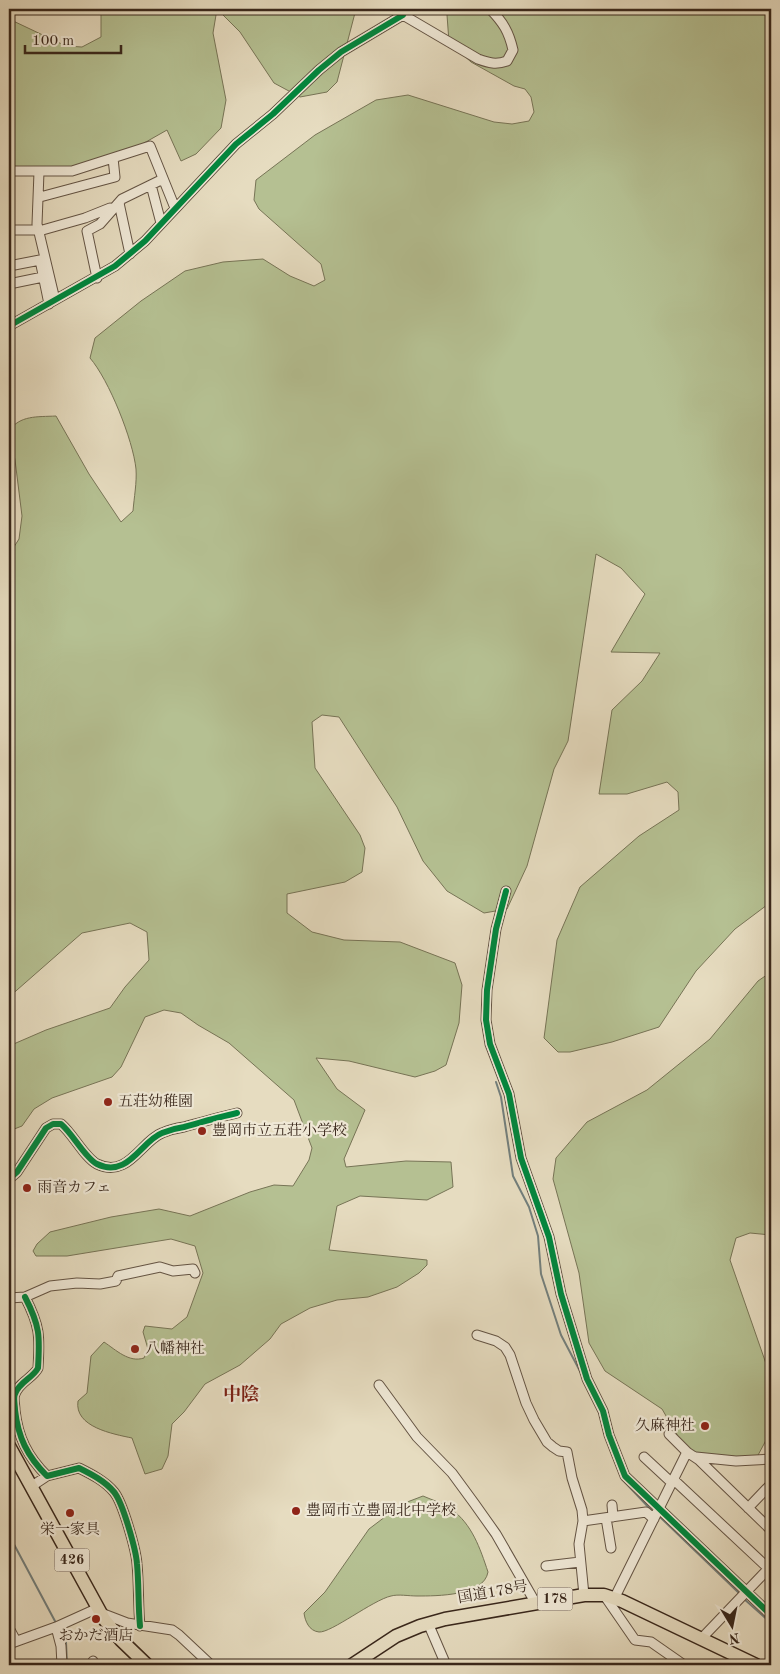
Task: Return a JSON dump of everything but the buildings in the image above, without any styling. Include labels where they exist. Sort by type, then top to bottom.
[{"type":"highway","name":"426","points":[[9,1446],[99,1610],[114,1633],[147,1665]]},
{"type":"highway","name":"国道178号","points":[[360,1663],[396,1636],[428,1623],[584,1594],[609,1596],[667,1621],[756,1665]]},
{"type":"street","points":[[9,326],[97,278],[130,254],[236,144],[273,114],[319,70],[341,52],[404,12],[478,59],[490,63],[500,63],[507,60],[513,50],[509,34],[503,22],[490,9]]},
{"type":"street","points":[[9,171],[72,171],[150,146],[175,208]]},
{"type":"street","points":[[40,197],[115,177],[113,158]]},
{"type":"street","points":[[39,172],[37,224],[52,302]]},
{"type":"street","points":[[97,278],[87,231],[100,224],[122,199],[163,179]]},
{"type":"street","points":[[151,185],[161,223]]},
{"type":"street","points":[[119,203],[130,254]]},
{"type":"street","points":[[9,230],[39,231],[85,218],[110,208]]},
{"type":"street","points":[[9,266],[39,258],[43,277],[52,302]]},
{"type":"street","points":[[9,284],[43,277]]},
{"type":"street","points":[[506,891],[496,928],[487,990],[486,1020],[490,1044],[509,1094],[521,1158],[550,1237],[561,1294],[587,1379],[603,1411],[609,1435],[625,1476],[771,1615]]},
{"type":"street","points":[[9,1179],[17,1172],[46,1128],[53,1124],[61,1124],[68,1130],[95,1163],[104,1167],[114,1168],[134,1157],[160,1133],[236,1113]]},
{"type":"street","points":[[9,1298],[25,1297],[50,1286],[77,1283],[100,1284],[116,1281],[118,1276],[151,1268],[160,1267],[173,1271],[193,1269],[195,1273]]},
{"type":"street","points":[[25,1297],[34,1313],[40,1338],[38,1368],[12,1395],[16,1423],[21,1440],[47,1476]]},
{"type":"street","points":[[477,1335],[505,1347],[510,1355],[526,1404],[534,1420],[553,1447],[559,1451],[567,1452],[572,1478],[581,1504],[583,1522],[580,1537],[580,1562],[584,1594]]},
{"type":"street","points":[[379,1385],[418,1437],[452,1473],[474,1502],[496,1534],[535,1602]]},
{"type":"street","points":[[669,1434],[771,1530]]},
{"type":"street","points":[[691,1455],[736,1461],[771,1459]]},
{"type":"street","points":[[684,1665],[651,1642],[635,1640],[609,1596],[654,1519],[673,1482],[691,1455]]},
{"type":"street","points":[[644,1457],[770,1567],[701,1639]]},
{"type":"street","points":[[32,1486],[47,1476],[79,1468],[95,1476],[114,1492],[125,1516],[137,1562],[140,1626]]},
{"type":"street","points":[[748,1508],[771,1484]]},
{"type":"street","points":[[611,1548],[610,1517],[612,1505]]},
{"type":"street","points":[[583,1522],[646,1512],[654,1519]]},
{"type":"street","points":[[546,1566],[580,1562]]},
{"type":"street","points":[[9,1628],[12,1642],[99,1610],[122,1622],[174,1631],[211,1665]]},
{"type":"street","points":[[428,1623],[446,1665]]},
{"type":"street","points":[[56,1627],[61,1646],[62,1665]]},
{"type":"green space","points":[[101,9],[217,9],[213,33],[226,100],[221,128],[196,154],[181,161],[167,130],[137,147],[72,168],[9,167],[9,19],[66,46],[82,47],[101,37]]},
{"type":"green space","points":[[217,9],[356,9],[337,82],[327,92],[300,97],[274,83],[240,32]]},
{"type":"green space","points":[[451,9],[771,9],[771,902],[735,929],[696,971],[659,1027],[612,1042],[570,1052],[558,1052],[544,1038],[557,940],[580,887],[639,836],[679,810],[678,792],[667,782],[627,794],[599,794],[612,710],[642,681],[660,653],[611,652],[645,594],[621,568],[596,554],[568,741],[554,769],[527,866],[507,909],[484,913],[447,891],[423,861],[397,807],[339,717],[322,715],[312,722],[315,768],[360,835],[365,848],[362,872],[345,882],[287,894],[287,913],[312,932],[344,940],[400,942],[455,963],[462,985],[459,1023],[446,1065],[435,1071],[415,1077],[349,1061],[316,1058],[337,1089],[365,1110],[344,1159],[346,1167],[406,1161],[451,1162],[453,1187],[427,1200],[360,1196],[337,1206],[329,1250],[427,1260],[427,1265],[419,1273],[397,1287],[368,1297],[337,1300],[310,1308],[281,1324],[270,1339],[240,1365],[205,1384],[184,1412],[172,1424],[168,1456],[162,1469],[145,1474],[132,1438],[96,1428],[88,1423],[78,1410],[78,1401],[87,1393],[91,1356],[104,1342],[118,1352],[133,1359],[144,1358],[148,1349],[143,1332],[145,1326],[172,1329],[187,1317],[203,1273],[195,1246],[171,1239],[67,1256],[36,1256],[33,1251],[37,1244],[50,1232],[111,1217],[159,1209],[190,1216],[250,1192],[274,1185],[293,1186],[309,1160],[312,1148],[294,1100],[229,1043],[181,1013],[164,1010],[145,1017],[121,1067],[112,1077],[52,1098],[34,1109],[22,1126],[9,1131],[9,1046],[46,1030],[110,1008],[125,987],[149,960],[147,932],[130,923],[82,933],[9,997],[9,550],[12,550],[19,539],[22,516],[15,460],[9,431],[24,419],[56,416],[89,474],[121,522],[133,511],[136,485],[134,457],[125,427],[112,395],[90,358],[95,338],[141,301],[185,271],[223,262],[263,259],[290,276],[314,286],[325,280],[321,264],[259,209],[254,200],[256,180],[315,135],[376,100],[408,95],[494,122],[512,124],[529,121],[534,112],[531,97],[525,89],[514,86],[471,62],[449,42],[447,15]]},
{"type":"green space","points":[[771,972],[771,1235],[750,1233],[736,1238],[730,1260],[771,1378],[771,1431],[757,1457],[705,1455],[690,1451],[683,1445],[662,1409],[605,1371],[589,1343],[579,1273],[553,1179],[556,1158],[587,1122],[647,1090],[710,1039],[758,981]]},
{"type":"green space","points":[[423,1496],[448,1507],[465,1522],[478,1545],[485,1563],[488,1572],[485,1580],[469,1590],[447,1595],[391,1596],[374,1603],[325,1631],[319,1632],[310,1628],[304,1613],[325,1592],[369,1529],[402,1504]]},
{"type":"waterway","points":[[496,1082],[501,1097],[513,1176],[529,1207],[538,1236],[541,1274],[561,1335],[582,1375]]},
{"type":"waterway","points":[[622,1479],[653,1512]]},
{"type":"waterway","points":[[659,1516],[740,1594]]},
{"type":"waterway","points":[[9,1535],[56,1623]]},
{"type":"waterway","points":[[743,1598],[771,1623]]},
{"type":"waterway","points":[[62,1634],[66,1642],[67,1665]]},
{"type":"cycle path","points":[[9,326],[115,266],[145,241],[236,144],[273,114],[319,70],[341,52],[403,15],[406,9]]},
{"type":"cycle path","points":[[506,891],[496,929],[487,990],[486,1020],[490,1044],[509,1094],[521,1158],[549,1237],[561,1294],[587,1379],[603,1411],[609,1435],[625,1476],[771,1615]]},
{"type":"cycle path","points":[[9,1179],[17,1172],[46,1128],[53,1124],[61,1124],[92,1161],[108,1167],[117,1167],[126,1163],[154,1137],[162,1133],[237,1113]]},
{"type":"cycle path","points":[[25,1297],[34,1316],[38,1331],[38,1368],[20,1386],[14,1396],[18,1429],[29,1453],[47,1476],[79,1468],[102,1481],[118,1498],[132,1538],[136,1557],[140,1626]]},
{"type":"place","name":"五荘幼稚園","points":[[108,1102]]},
{"type":"place","name":"豊岡市立五荘小学校","points":[[202,1131]]},
{"type":"place","name":"雨音カフェ","points":[[27,1188]]},
{"type":"place","name":"八幡神社","points":[[135,1349]]},
{"type":"place","name":"久麻神社","points":[[705,1426]]},
{"type":"place","name":"豊岡市立豊岡北中学校","points":[[296,1511]]},
{"type":"place","name":"栄一家具","points":[[70,1513]]},
{"type":"place","name":"おかだ酒店","points":[[96,1619]]},
{"type":"district","name":"中陰","points":[[241,1395]]}]
